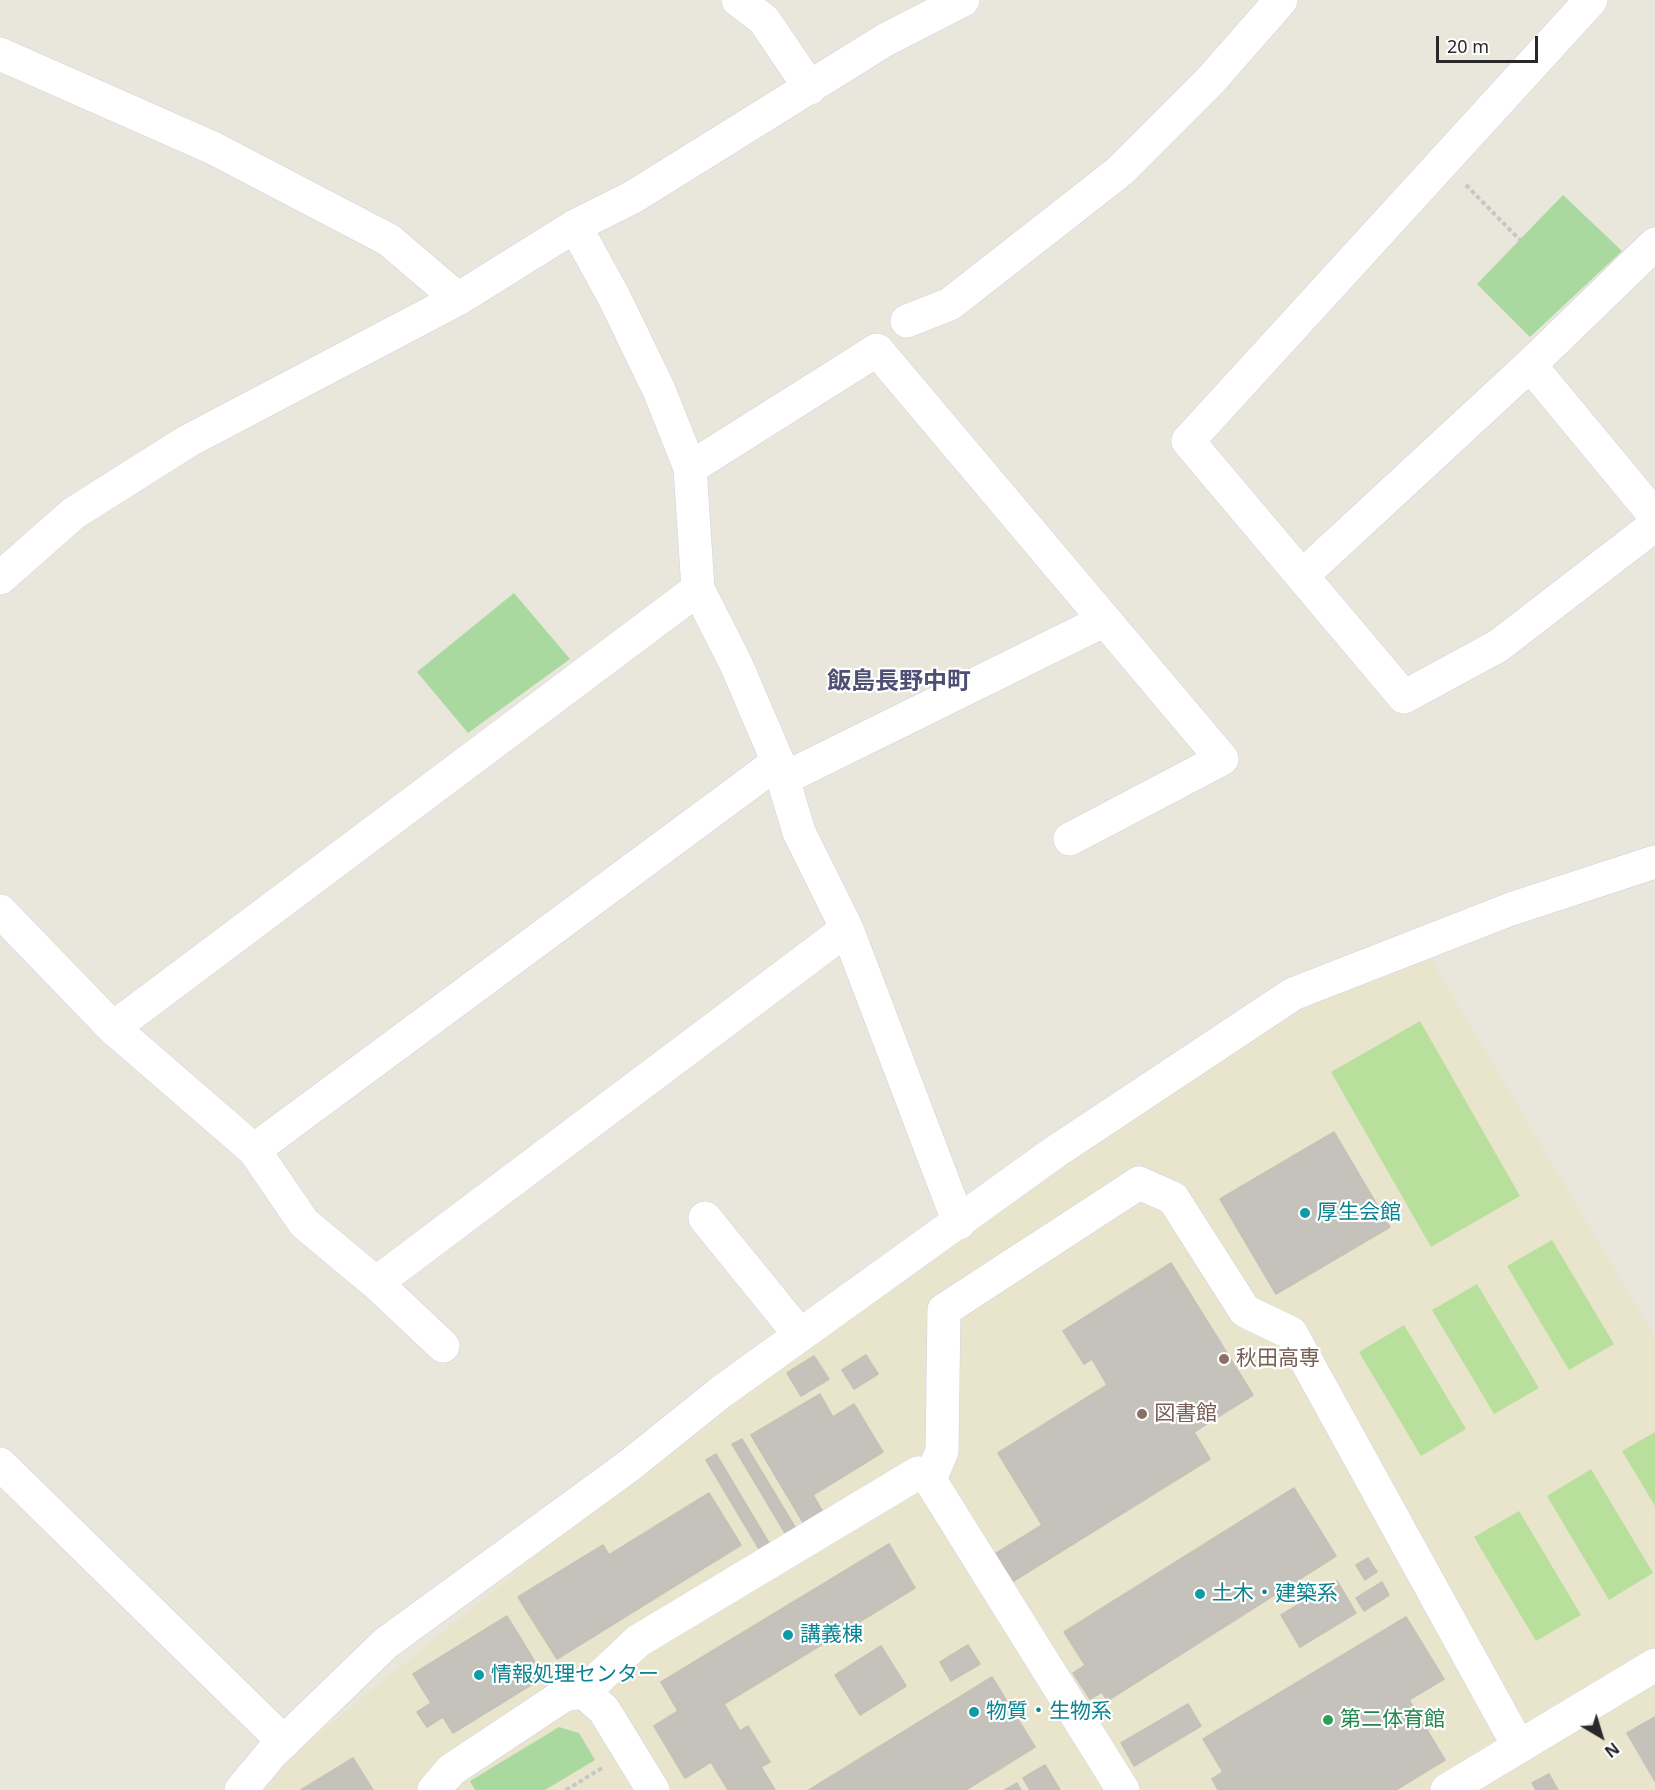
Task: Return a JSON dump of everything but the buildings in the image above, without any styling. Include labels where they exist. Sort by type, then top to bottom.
[{"type":"street","points":[[738,0],[764,20],[810,88]]},
{"type":"street","points":[[0,578],[74,513],[188,441],[458,299],[575,226],[633,197],[885,40],[963,0]]},
{"type":"street","points":[[907,321],[950,304],[1120,171],[1210,81],[1281,0]]},
{"type":"street","points":[[1591,0],[1188,441],[1404,698],[1498,646],[1655,525]]},
{"type":"street","points":[[0,54],[213,148],[389,240],[458,299]]},
{"type":"street","points":[[575,226],[614,297],[659,390],[690,468],[698,589],[736,664],[781,770],[799,832],[847,929],[959,1223]]},
{"type":"street","points":[[1302,576],[1530,365],[1655,244]]},
{"type":"street","points":[[690,468],[877,350],[1222,759],[1070,839]]},
{"type":"street","points":[[1530,365],[1655,516]]},
{"type":"street","points":[[113,1028],[698,589]]},
{"type":"street","points":[[254,1150],[781,770],[1105,620]]},
{"type":"street","points":[[241,1790],[284,1742],[386,1643],[630,1465],[721,1392],[1055,1152],[1293,993],[1511,909],[1655,862]]},
{"type":"street","points":[[0,911],[113,1028],[254,1150],[304,1223],[376,1283],[443,1346]]},
{"type":"street","points":[[376,1283],[847,929]]},
{"type":"street","points":[[930,1480],[942,1451],[944,1310],[1139,1183],[1173,1198],[1245,1311],[1291,1333],[1519,1747]]},
{"type":"street","points":[[705,1218],[800,1335]]},
{"type":"street","points":[[0,1464],[284,1742]]},
{"type":"street","points":[[434,1790],[450,1770],[564,1695],[584,1692],[638,1641],[918,1473],[930,1480],[1123,1790]]},
{"type":"street","points":[[1448,1790],[1655,1665]]},
{"type":"street","points":[[584,1692],[604,1710],[653,1790]]},
{"type":"path","points":[[1443,162],[1520,240]]},
{"type":"shaded area","name":"秋田高専","points":[[1431,959],[1655,1337],[1655,1790],[265,1790],[290,1757],[553,1542],[762,1381],[1053,1174],[1294,1011]]},
{"type":"green space","points":[[1563,195],[1622,251],[1530,337],[1477,284]]},
{"type":"green space","points":[[514,593],[570,659],[468,733],[417,672]]},
{"type":"green space","points":[[1420,1021],[1520,1196],[1431,1247],[1331,1072]]},
{"type":"green space","points":[[1552,1240],[1614,1344],[1569,1370],[1507,1266]]},
{"type":"green space","points":[[1477,1284],[1539,1388],[1494,1414],[1432,1310]]},
{"type":"green space","points":[[1404,1325],[1466,1429],[1421,1456],[1359,1352]]},
{"type":"green space","points":[[1655,1432],[1655,1506],[1622,1451]]},
{"type":"green space","points":[[1591,1469],[1653,1573],[1609,1600],[1547,1496]]},
{"type":"green space","points":[[1519,1511],[1581,1615],[1536,1641],[1474,1537]]},
{"type":"green space","points":[[559,1727],[579,1733],[595,1760],[545,1790],[475,1790],[470,1781]]},
{"type":"place","name":"厚生会館","points":[[1305,1213]]},
{"type":"place","name":"秋田高専","points":[[1224,1359]]},
{"type":"place","name":"図書館","points":[[1142,1414]]},
{"type":"place","name":"土木・建築系","points":[[1200,1594]]},
{"type":"place","name":"講義棟","points":[[788,1635]]},
{"type":"place","name":"情報処理センター","points":[[479,1675]]},
{"type":"place","name":"物質・生物系","points":[[974,1712]]},
{"type":"place","name":"第二体育館","points":[[1328,1720]]},
{"type":"district","name":"飯島長野中町","points":[[899,682]]}]
